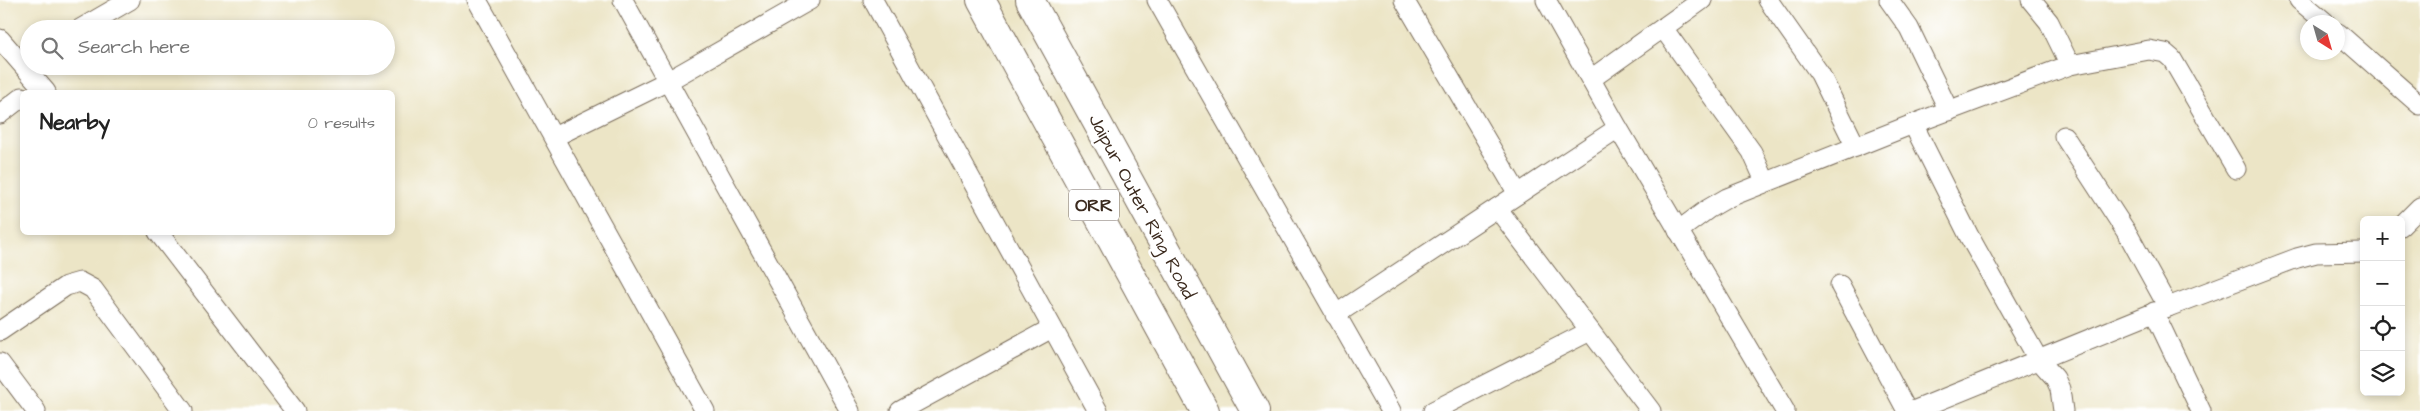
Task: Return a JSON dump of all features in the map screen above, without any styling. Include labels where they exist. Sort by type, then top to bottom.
[{"type":"highway","name":"ORR","points":[[981,0],[1205,411]]},
{"type":"highway","name":"Jaipur Outer Ring Road","points":[[1030,0],[1256,411]]},
{"type":"highway","points":[[1204,319],[1270,411]]},
{"type":"street","points":[[96,20],[130,0]]},
{"type":"street","points":[[477,0],[705,411]]},
{"type":"street","points":[[623,0],[850,411]]},
{"type":"street","points":[[554,137],[668,81],[810,0]]},
{"type":"street","points":[[873,0],[1098,411]]},
{"type":"street","points":[[1157,0],[1391,411]]},
{"type":"street","points":[[1404,0],[1518,194]]},
{"type":"street","points":[[1546,0],[1618,128],[1785,411]]},
{"type":"street","points":[[1590,79],[1702,0]]},
{"type":"street","points":[[1768,0],[1820,74],[1856,147]]},
{"type":"street","points":[[1889,0],[1909,28],[1949,111]]},
{"type":"street","points":[[2031,0],[2049,22],[2070,65]]},
{"type":"street","points":[[2299,0],[2317,15]]},
{"type":"street","points":[[1663,28],[1743,138],[1752,152],[1765,181]]},
{"type":"street","points":[[0,39],[20,59]]},
{"type":"street","points":[[2345,39],[2420,104]]},
{"type":"street","points":[[1678,231],[1708,208],[1765,181],[1913,124],[2070,65],[2149,50],[2165,53],[2172,59],[2236,169]]},
{"type":"street","points":[[31,75],[38,90]]},
{"type":"street","points":[[0,114],[20,99]]},
{"type":"street","points":[[1913,124],[1955,211],[2038,359],[2055,378],[2060,389],[2063,411]]},
{"type":"street","points":[[1335,315],[1618,128]]},
{"type":"street","points":[[2064,136],[2128,236],[2161,310],[2201,411]]},
{"type":"street","points":[[2405,222],[2420,207]]},
{"type":"street","points":[[1497,208],[1651,411]]},
{"type":"street","points":[[160,235],[294,411]]},
{"type":"street","points":[[1913,411],[2161,310],[2316,253],[2360,252]]},
{"type":"street","points":[[0,331],[66,286],[80,282],[93,289],[183,411]]},
{"type":"street","points":[[1840,285],[1906,411]]},
{"type":"street","points":[[900,411],[1052,328]]},
{"type":"street","points":[[1433,411],[1590,331]]},
{"type":"street","points":[[0,362],[36,411]]}]
